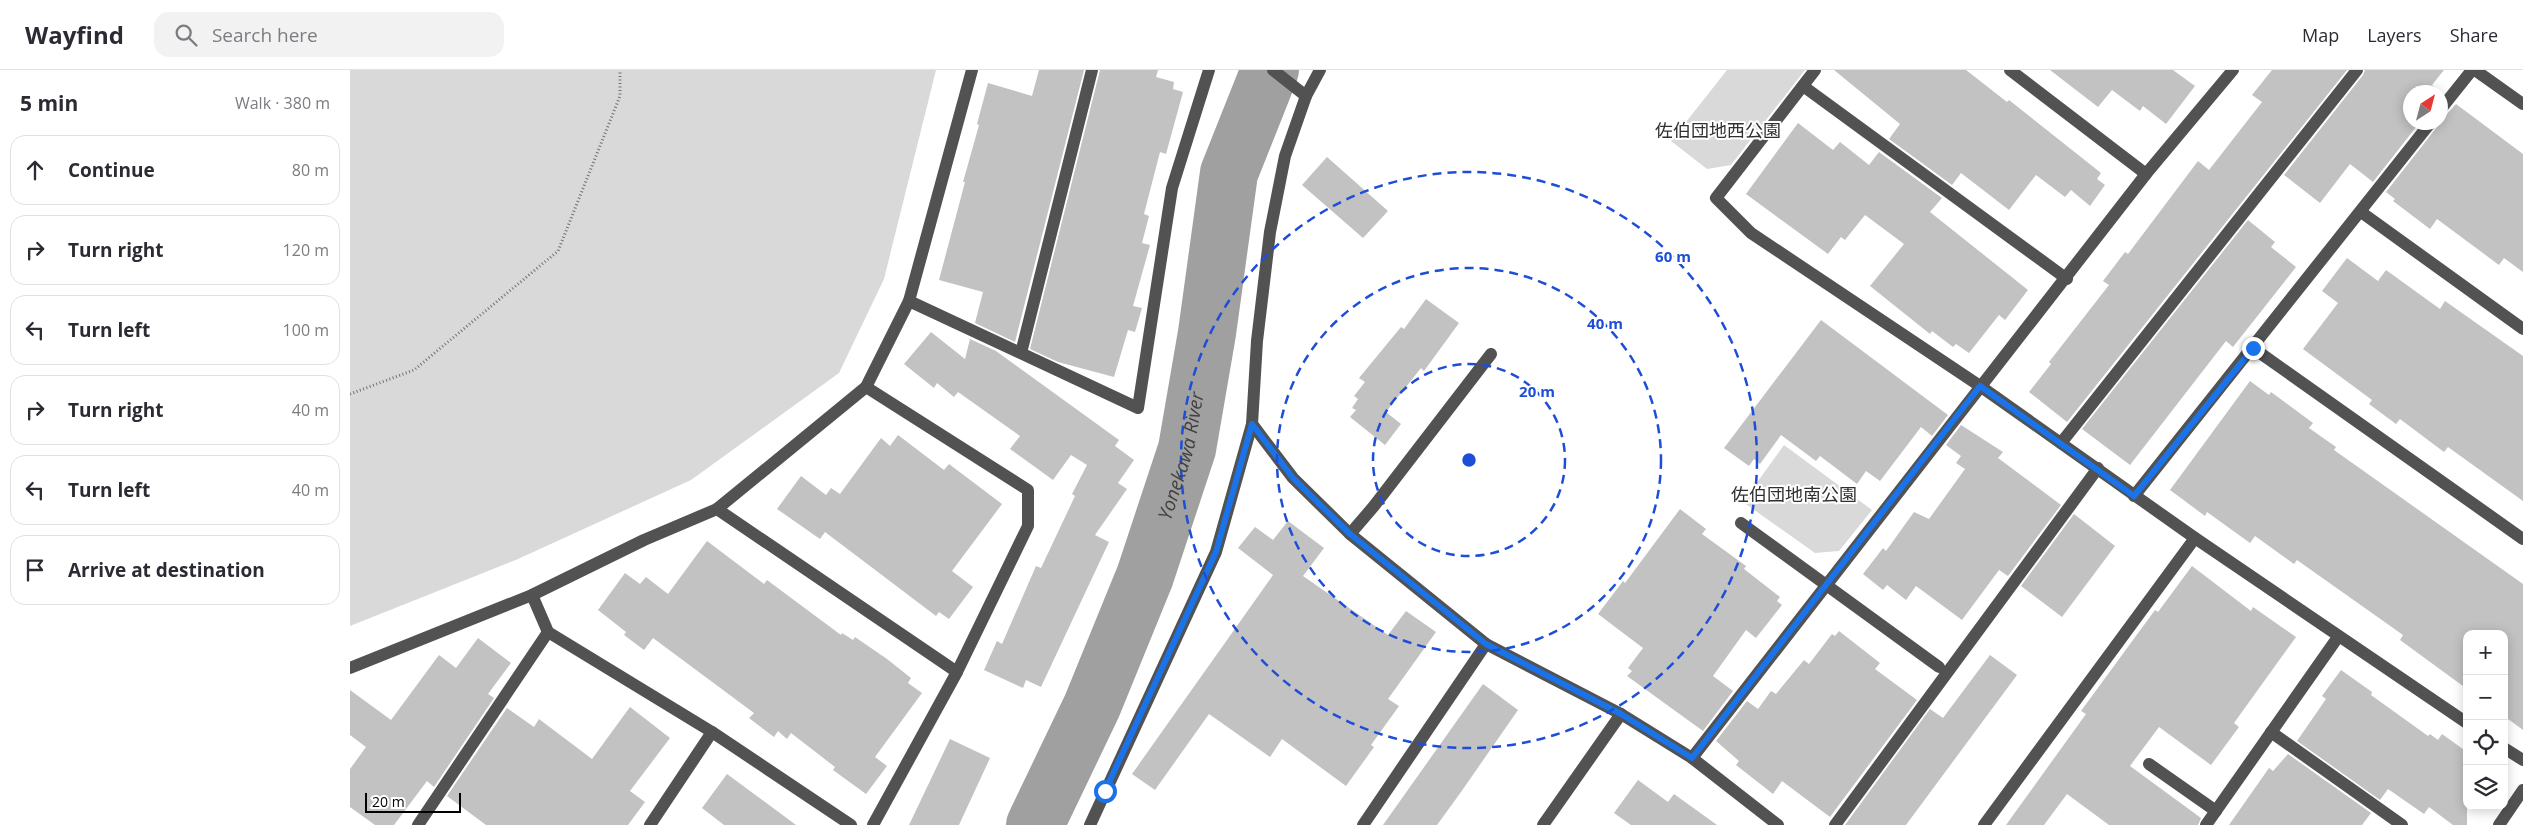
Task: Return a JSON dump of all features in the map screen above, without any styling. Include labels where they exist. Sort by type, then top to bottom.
[{"type":"street","points":[[350,668],[532,595],[644,540],[717,509],[866,387],[909,301],[972,70]]},
{"type":"street","points":[[1021,353],[1092,70]]},
{"type":"street","points":[[909,301],[1138,408],[1172,188],[1209,70]]},
{"type":"street","points":[[1273,70],[1306,96]]},
{"type":"street","points":[[1090,825],[1216,552],[1252,424],[1257,341],[1270,232],[1285,156],[1306,96],[1320,70]]},
{"type":"street","points":[[1815,70],[1716,198],[1751,233],[1980,386],[2098,468],[2134,496],[2338,637],[2463,720]]},
{"type":"street","points":[[2010,70],[2146,174]]},
{"type":"street","points":[[1692,758],[1980,386],[2067,279],[2146,174],[2233,70]]},
{"type":"street","points":[[2061,443],[2357,70]]},
{"type":"street","points":[[2448,101],[2474,70],[2523,104]]},
{"type":"street","points":[[1803,86],[2067,279]]},
{"type":"street","points":[[2134,496],[2425,130]]},
{"type":"street","points":[[2360,212],[2523,329]]},
{"type":"street","points":[[2253,348],[2523,539]]},
{"type":"street","points":[[1350,534],[1374,506],[1491,354]]},
{"type":"street","points":[[866,387],[1028,490],[1028,526],[957,672],[873,825]]},
{"type":"street","points":[[1252,424],[1293,478],[1350,534],[1486,644],[1621,714],[1692,758],[1778,825]]},
{"type":"street","points":[[1835,825],[2098,468]]},
{"type":"street","points":[[717,509],[957,672]]},
{"type":"street","points":[[1741,523],[1939,667]]},
{"type":"street","points":[[1984,825],[2195,538]]},
{"type":"street","points":[[532,595],[548,632],[712,732],[851,825]]},
{"type":"street","points":[[418,825],[548,632]]},
{"type":"street","points":[[2206,825],[2338,637]]},
{"type":"street","points":[[1363,825],[1486,644]]},
{"type":"street","points":[[1543,825],[1621,714]]},
{"type":"street","points":[[650,825],[712,732]]},
{"type":"street","points":[[2271,732],[2402,825]]},
{"type":"street","points":[[2508,751],[2523,760]]},
{"type":"street","points":[[2149,764],[2216,811]]},
{"type":"street","points":[[2499,825],[2523,790]]},
{"type":"path","points":[[350,394],[414,370],[558,251],[620,96],[620,70]]},
{"type":"green space","points":[[350,70],[936,70],[884,279],[839,373],[691,480],[518,559],[350,626]]},
{"type":"green space","name":"佐伯団地西公園","points":[[1727,70],[1805,70],[1731,165],[1707,169],[1671,141]]},
{"type":"green space","name":"佐伯団地南公園","points":[[1784,445],[1872,510],[1839,551],[1815,553],[1743,502]]},
{"type":"building","points":[[1039,70],[1084,70],[1015,342],[975,323],[983,292],[939,280],[965,182],[963,182],[979,125],[977,124],[988,83],[1032,96]]},
{"type":"building","points":[[1100,70],[1158,70],[1156,77],[1174,82],[1173,89],[1183,92],[1166,154],[1160,152],[1144,214],[1149,216],[1142,243],[1150,245],[1133,306],[1142,308],[1135,332],[1128,330],[1114,377],[1058,362],[1030,349]]},
{"type":"building","points":[[1834,70],[1966,70],[2007,102],[2009,100],[2101,173],[2097,179],[2105,185],[2090,206],[2071,190],[2065,197],[2036,175],[2009,210],[1961,173],[1952,185],[1889,139],[1900,124]]},
{"type":"building","points":[[2050,70],[2173,70],[2195,86],[2166,124],[2143,106],[2140,111],[2112,90],[2098,107]]},
{"type":"building","points":[[2272,70],[2347,70],[2067,422],[2029,392],[2051,364],[2049,362],[2109,285],[2103,281],[2125,252],[2128,254],[2198,161],[2209,170],[2262,102],[2252,95]]},
{"type":"building","points":[[2365,70],[2444,70],[2432,85],[2403,85],[2403,130],[2414,130],[2373,182],[2350,164],[2320,203],[2284,175]]},
{"type":"building","points":[[2456,104],[2523,154],[2523,272],[2504,258],[2499,265],[2437,219],[2430,229],[2393,201],[2395,199],[2386,192],[2435,130],[2448,130],[2448,113]]},
{"type":"building","points":[[1798,123],[1833,150],[1840,142],[1869,165],[1879,152],[1942,198],[1930,212],[2028,290],[2005,320],[1999,315],[1969,353],[1956,344],[1953,347],[1932,331],[1930,334],[1870,286],[1904,244],[1865,215],[1845,240],[1841,237],[1828,254],[1746,194]]},
{"type":"building","points":[[1327,157],[1388,211],[1363,238],[1302,185]]},
{"type":"building","points":[[2248,220],[2275,242],[2271,247],[2296,267],[2233,347],[2226,341],[2130,465],[2082,429]]},
{"type":"building","points":[[2347,258],[2378,281],[2386,270],[2440,309],[2445,301],[2523,356],[2523,501],[2448,447],[2444,452],[2400,419],[2396,424],[2369,404],[2372,400],[2303,349],[2338,303],[2322,291]]},
{"type":"building","points":[[1426,299],[1459,323],[1424,371],[1421,368],[1386,412],[1401,424],[1385,445],[1350,417],[1356,410],[1352,408],[1358,399],[1354,396],[1365,382],[1359,378],[1401,327],[1404,329]]},
{"type":"building","points":[[1821,320],[1948,415],[1932,436],[1921,427],[1880,481],[1866,471],[1857,484],[1820,456],[1816,461],[1781,435],[1760,464],[1754,459],[1749,466],[1724,448]]},
{"type":"building","points":[[931,332],[965,359],[970,339],[996,351],[1119,440],[1115,446],[1134,460],[1118,483],[1127,489],[1095,535],[1109,542],[1041,687],[1026,680],[1023,688],[984,670],[997,641],[1002,644],[1036,566],[1041,568],[1075,496],[1072,494],[1087,465],[1071,455],[1053,480],[1010,449],[1020,436],[958,392],[954,397],[937,383],[934,388],[904,364]]},
{"type":"building","points":[[2250,381],[2269,395],[2271,392],[2313,423],[2309,428],[2336,447],[2334,450],[2523,584],[2523,730],[2508,719],[2508,630],[2463,630],[2463,686],[2400,640],[2403,635],[2297,560],[2294,564],[2255,536],[2250,543],[2207,512],[2205,516],[2170,490]]},
{"type":"building","points":[[1961,425],[2003,452],[1998,458],[2061,505],[2008,576],[1999,570],[1962,620],[1916,586],[1906,600],[1887,585],[1883,590],[1863,574],[1883,548],[1886,551],[1914,512],[1929,519],[1965,469],[1956,463],[1961,456],[1946,445]]},
{"type":"building","points":[[898,435],[944,470],[949,464],[1002,504],[952,571],[973,587],[949,619],[939,612],[936,616],[825,532],[820,539],[777,509],[801,476],[826,495],[831,488],[840,494],[881,438],[890,446]]},
{"type":"building","points":[[1680,509],[1706,529],[1702,534],[1746,566],[1744,569],[1780,597],[1777,601],[1782,605],[1756,638],[1746,630],[1713,676],[1733,691],[1703,731],[1627,676],[1632,671],[1628,668],[1643,648],[1598,614],[1623,581],[1625,583]]},
{"type":"building","points":[[2074,514],[2115,546],[2062,617],[2021,586]]},
{"type":"building","points":[[1288,521],[1324,548],[1303,576],[1388,635],[1406,611],[1436,632],[1388,699],[1399,706],[1371,745],[1374,747],[1346,786],[1282,739],[1270,757],[1209,714],[1155,790],[1132,774],[1273,575],[1238,548],[1255,527],[1273,540]]},
{"type":"building","points":[[707,541],[764,584],[767,580],[841,635],[842,633],[853,640],[855,637],[887,659],[911,678],[908,683],[922,693],[875,757],[887,766],[866,794],[833,770],[835,767],[791,733],[787,739],[778,731],[774,737],[749,718],[754,713],[653,638],[644,650],[624,635],[626,632],[598,610],[625,573],[640,584],[646,577],[668,594]]},
{"type":"building","points":[[2192,566],[2251,611],[2253,607],[2296,637],[2234,723],[2239,727],[2211,765],[2159,727],[2130,766],[2201,818],[2198,825],[2109,825],[2067,794],[2044,825],[2006,825],[2086,714],[2081,711],[2155,610],[2158,612]]},
{"type":"building","points":[[1839,631],[1880,663],[1875,669],[1917,700],[1830,817],[1782,781],[1773,794],[1736,765],[1739,761],[1716,741],[1747,701],[1758,709],[1771,691],[1776,694],[1804,660],[1809,664],[1832,634],[1835,636]]},
{"type":"building","points":[[478,638],[511,663],[488,694],[494,698],[434,787],[427,781],[394,825],[375,825],[350,807],[350,769],[366,747],[350,735],[350,690],[391,720],[439,655],[456,668]]},
{"type":"building","points":[[1990,655],[2017,675],[1906,825],[1845,825],[1930,709],[1943,718]]},
{"type":"building","points":[[2341,670],[2372,692],[2371,695],[2428,736],[2430,734],[2438,740],[2442,734],[2463,749],[2463,810],[2467,810],[2467,825],[2453,825],[2429,807],[2424,814],[2388,789],[2380,800],[2297,741],[2326,699],[2322,696]]},
{"type":"building","points":[[1483,684],[1518,710],[1461,792],[1437,825],[1383,825]]},
{"type":"building","points":[[630,707],[670,738],[630,791],[645,802],[628,825],[486,825],[447,796],[507,708],[534,727],[539,719],[592,759]]},
{"type":"building","points":[[950,739],[990,758],[959,825],[909,825]]},
{"type":"building","points":[[2288,754],[2371,813],[2362,825],[2229,825],[2269,768],[2273,771]]},
{"type":"building","points":[[727,774],[796,825],[724,825],[702,808]]},
{"type":"building","points":[[1638,780],[1668,802],[1674,794],[1717,825],[1631,825],[1614,813]]},
{"type":"waterway","name":"Yonekawa River","points":[[1035,825],[1092,706],[1145,576],[1187,449],[1207,333],[1229,173],[1270,70]]},
{"type":"route","points":[[1105,791],[1216,552],[1252,424],[1293,478],[1350,534],[1486,644],[1621,714],[1692,758],[1980,386],[2098,468],[2134,496],[2253,348]]}]
